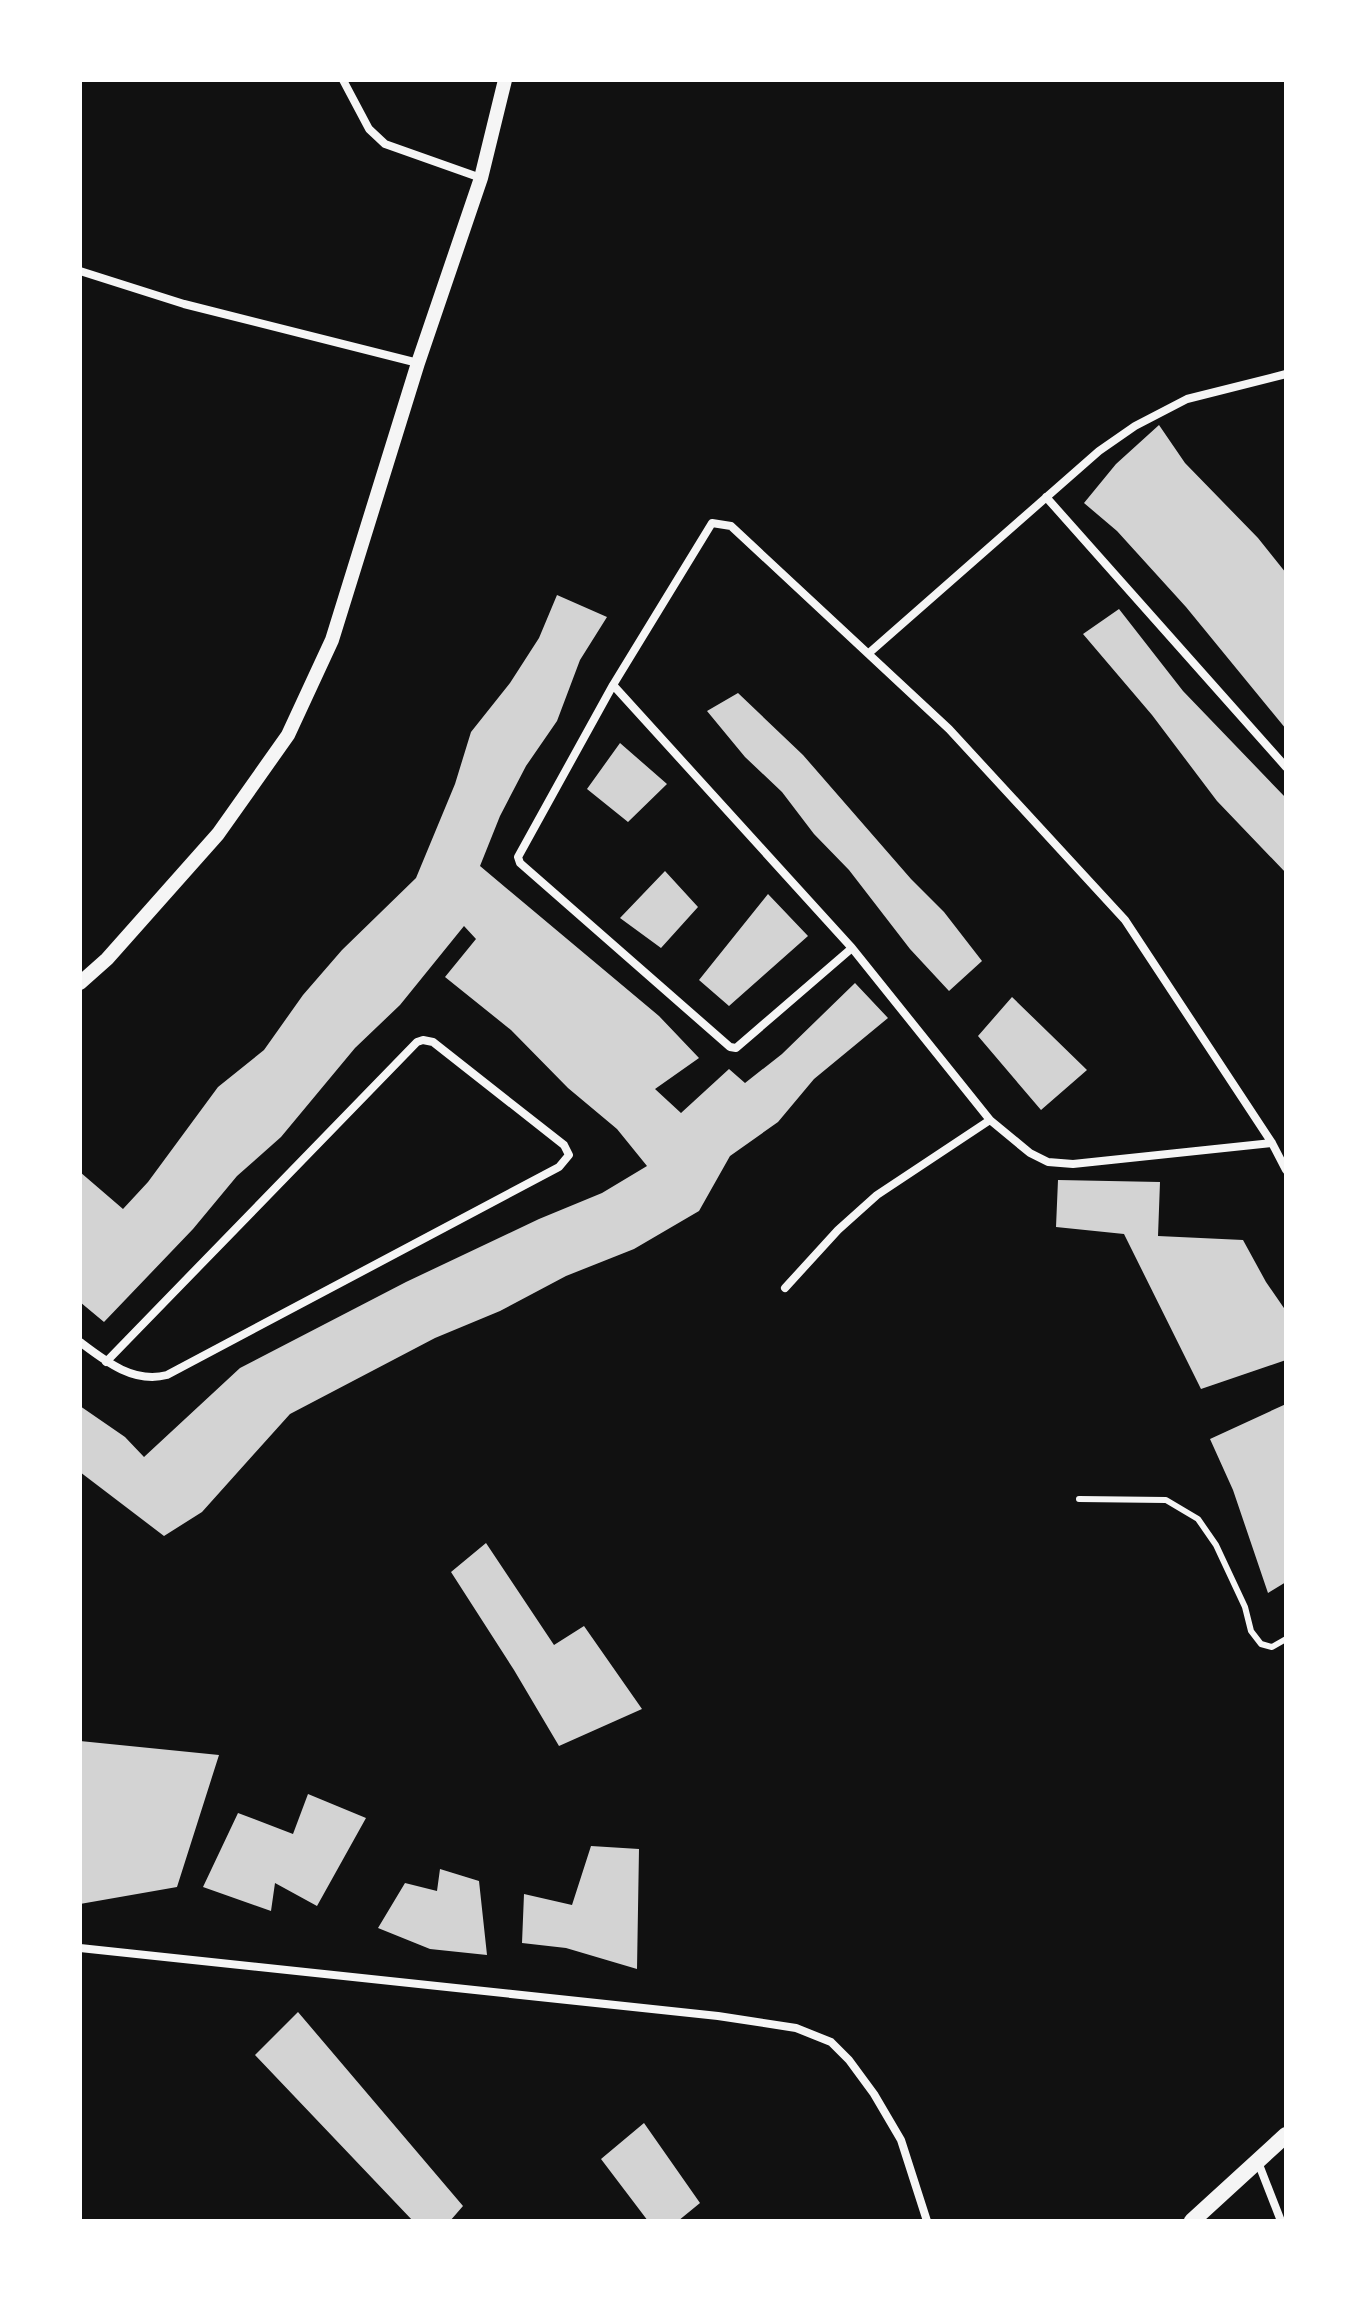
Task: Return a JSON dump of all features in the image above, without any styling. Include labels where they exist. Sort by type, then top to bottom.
[{"type":"main road","points":[[1192,2221],[1286,2135]]},
{"type":"street","points":[[343,80],[369,129],[385,144],[481,178]]},
{"type":"street","points":[[80,983],[107,959],[218,834],[288,735],[332,640],[418,363],[481,178],[505,80]]},
{"type":"street","points":[[80,271],[184,304],[418,363]]},
{"type":"street","points":[[869,653],[1046,497],[1135,426],[1187,399],[1286,374]]},
{"type":"street","points":[[1046,497],[1286,767]]},
{"type":"street","points":[[852,948],[736,1048],[730,1047],[523,869],[518,857],[613,685],[708,527],[718,522],[731,526],[949,729],[1125,920],[1272,1143],[1286,1170]]},
{"type":"street","points":[[613,685],[852,948],[990,1120],[1030,1153],[1048,1162],[1060,1163],[1272,1143]]},
{"type":"street","points":[[80,1342],[106,1362],[144,1378],[167,1375],[559,1167],[569,1155],[564,1145],[433,1042],[417,1042],[106,1362]]},
{"type":"street","points":[[785,1288],[838,1230],[877,1195],[990,1120]]},
{"type":"street","points":[[80,1948],[718,2016],[796,2028],[831,2042],[849,2060],[874,2094],[901,2140],[927,2221]]},
{"type":"street","points":[[1257,2161],[1281,2221]]},
{"type":"lane","points":[[1079,1499],[1166,1500],[1198,1519],[1216,1545],[1245,1607],[1251,1631],[1261,1644],[1272,1647],[1286,1639]]},
{"type":"building","points":[[1159,425],[1185,463],[1258,538],[1286,573],[1286,729],[1186,607],[1117,531],[1084,503],[1116,464]]},
{"type":"building","points":[[557,595],[607,617],[580,660],[557,721],[526,766],[500,816],[480,866],[659,1016],[699,1058],[655,1089],[681,1113],[729,1069],[745,1083],[782,1054],[855,983],[888,1018],[814,1079],[778,1122],[730,1156],[699,1211],[634,1249],[566,1276],[500,1311],[435,1338],[290,1414],[202,1512],[164,1536],[80,1472],[80,1406],[125,1437],[144,1457],[240,1368],[406,1282],[602,1193],[647,1166],[617,1129],[568,1088],[511,1030],[445,977],[476,939],[464,926],[400,1005],[355,1048],[281,1137],[237,1176],[193,1229],[104,1322],[80,1302],[80,1172],[123,1209],[148,1182],[218,1087],[264,1050],[303,995],[342,950],[416,878],[455,784],[471,732],[510,683],[539,638]]},
{"type":"building","points":[[1119,609],[1183,691],[1286,798],[1286,873],[1217,801],[1152,715],[1083,634]]},
{"type":"building","points":[[738,693],[803,755],[911,879],[944,912],[982,961],[949,991],[910,949],[849,870],[814,834],[782,792],[745,757],[707,711]]},
{"type":"building","points":[[620,743],[667,784],[628,822],[587,789]]},
{"type":"building","points":[[665,871],[698,907],[661,948],[620,918]]},
{"type":"building","points":[[768,894],[808,936],[729,1006],[699,980]]},
{"type":"building","points":[[1012,997],[1087,1070],[1041,1110],[978,1036]]},
{"type":"building","points":[[1058,1180],[1160,1182],[1158,1236],[1243,1240],[1286,1311],[1286,1360],[1201,1389],[1124,1234],[1056,1227]]},
{"type":"building","points":[[1286,1404],[1286,1582],[1268,1593],[1233,1490],[1210,1439]]},
{"type":"building","points":[[486,1543],[554,1645],[584,1626],[642,1709],[559,1746],[451,1572]]},
{"type":"building","points":[[80,1741],[219,1755],[177,1887],[80,1904]]},
{"type":"building","points":[[308,1794],[366,1818],[317,1906],[275,1883],[271,1911],[203,1887],[238,1813],[293,1834]]},
{"type":"building","points":[[591,1846],[639,1849],[637,1969],[566,1948],[522,1943],[524,1894],[572,1905]]},
{"type":"building","points":[[440,1869],[479,1881],[487,1955],[430,1949],[378,1928],[405,1883],[437,1891]]},
{"type":"building","points":[[298,2012],[463,2206],[450,2221],[413,2221],[255,2055]]},
{"type":"building","points":[[644,2123],[700,2203],[678,2221],[648,2221],[601,2159]]}]
